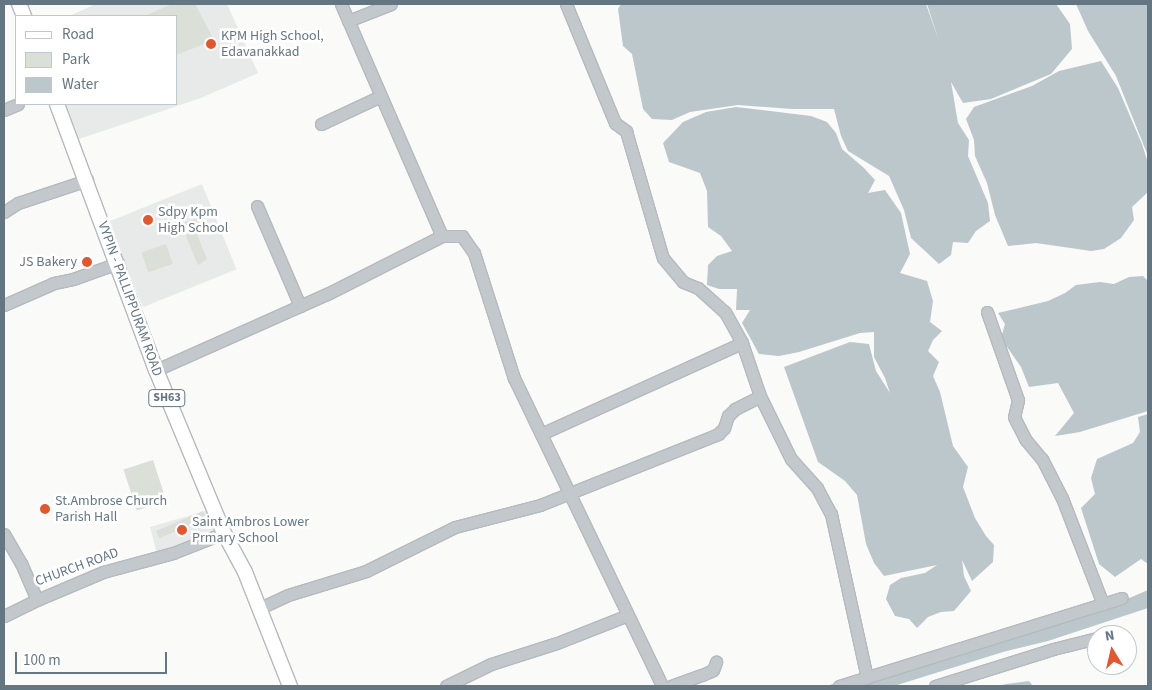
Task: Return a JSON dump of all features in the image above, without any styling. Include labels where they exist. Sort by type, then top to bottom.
[{"type":"main road","name":"VYPIN - PALLIPPURAM ROAD","points":[[57,105],[118,263],[156,370],[224,533],[245,572],[290,686]]},
{"type":"street","points":[[341,4],[442,236]]},
{"type":"street","points":[[348,21],[391,4]]},
{"type":"street","points":[[566,4],[615,123],[626,131],[663,258],[683,282],[698,288],[725,312],[742,343],[760,396],[791,459],[817,488],[831,514],[867,678]]},
{"type":"street","points":[[321,124],[381,96]]},
{"type":"street","points":[[4,110],[16,105]]},
{"type":"street","points":[[4,212],[18,203],[86,180]]},
{"type":"street","points":[[257,206],[300,306]]},
{"type":"street","points":[[156,370],[300,306],[442,236],[462,236],[474,253],[514,378],[662,686]]},
{"type":"street","points":[[4,305],[54,283],[73,279],[118,263]]},
{"type":"street","points":[[987,312],[1018,400],[1014,416],[1025,439],[1042,459],[1062,498],[1103,604]]},
{"type":"street","points":[[541,434],[742,343]]},
{"type":"street","points":[[260,608],[288,595],[366,571],[455,527],[540,505],[568,492],[718,434],[724,428],[728,416],[735,409],[760,396]]},
{"type":"street","name":"CHURCH ROAD","points":[[4,534],[21,564],[36,600],[103,572],[173,552],[224,533]]},
{"type":"street","points":[[839,686],[1122,598]]},
{"type":"street","points":[[4,616],[36,600]]},
{"type":"street","points":[[446,686],[491,664],[557,643],[628,615]]},
{"type":"street","points":[[936,686],[1053,649],[1087,640]]},
{"type":"street","points":[[671,686],[712,670],[716,662]]},
{"type":"shaded area","name":"KPM High School, Edavanakkad","points":[[96,4],[227,4],[258,73],[201,98],[79,139],[66,105],[178,105],[178,15],[71,15]]},
{"type":"shaded area","points":[[202,184],[236,269],[143,307],[108,222]]},
{"type":"shaded area","name":"Saint Ambros Lower Prmary School","points":[[209,510],[214,532],[157,554],[150,527]]},
{"type":"green space","points":[[172,4],[195,4],[214,40],[178,54],[178,15],[146,15]]},
{"type":"green space","points":[[202,216],[205,227],[196,232],[207,259],[198,265],[181,224]]},
{"type":"green space","points":[[166,244],[173,264],[148,272],[141,252]]},
{"type":"green space","points":[[153,460],[166,501],[137,510],[124,470]]},
{"type":"green space","points":[[203,511],[206,518],[159,538],[156,531]]},
{"type":"water","points":[[621,4],[926,4],[939,41],[927,4],[1056,4],[1070,24],[1072,49],[1051,74],[991,99],[963,103],[951,82],[958,123],[969,140],[968,156],[988,203],[990,221],[976,231],[968,243],[953,242],[951,255],[939,264],[911,238],[904,210],[889,176],[848,151],[841,136],[834,109],[792,109],[738,105],[690,112],[672,120],[652,119],[643,109],[632,54],[623,46],[618,9]]},
{"type":"water","points":[[1076,4],[1148,4],[1148,156],[1116,76],[1088,31]]},
{"type":"water","points":[[1101,61],[1118,88],[1148,163],[1148,192],[1132,207],[1134,220],[1121,238],[1104,249],[1091,251],[1036,243],[1008,246],[995,215],[987,183],[975,156],[974,140],[966,119],[974,107],[1032,86],[1059,71]]},
{"type":"water","points":[[736,107],[811,116],[827,122],[836,133],[842,149],[875,180],[868,193],[885,190],[901,213],[910,254],[900,273],[927,281],[933,301],[930,322],[942,331],[933,340],[928,351],[939,362],[933,376],[940,392],[953,446],[968,467],[963,487],[975,518],[994,545],[993,562],[972,581],[962,560],[964,576],[971,591],[954,611],[941,612],[928,617],[917,628],[909,619],[895,616],[886,599],[890,585],[901,578],[925,573],[937,565],[884,576],[874,563],[866,544],[857,495],[845,481],[818,462],[784,367],[850,342],[869,344],[876,371],[890,393],[885,378],[874,357],[874,332],[860,333],[799,352],[779,356],[759,354],[742,323],[750,310],[736,310],[737,289],[719,289],[707,285],[708,265],[717,256],[732,251],[721,236],[708,227],[707,191],[700,173],[669,162],[663,143],[683,122],[706,112]]},
{"type":"water","points":[[1143,276],[1148,281],[1148,411],[1080,432],[1055,436],[1074,413],[1058,383],[1029,387],[1021,367],[1001,338],[1005,324],[998,313],[1048,301],[1076,285],[1100,282],[1114,284],[1129,277]]},
{"type":"water","points":[[1148,414],[1148,564],[1141,559],[1115,577],[1099,564],[1081,508],[1095,494],[1091,478],[1097,459],[1133,443],[1140,432],[1138,417]]},
{"type":"water","points":[[1148,590],[1148,608],[1096,625],[1087,625],[1087,628],[1048,641],[1003,652],[894,686],[826,686],[1120,602]]},
{"type":"water","points":[[1029,681],[1033,686],[999,686],[1006,684]]},
{"type":"place","name":"KPM High School, Edavanakkad","points":[[211,44]]},
{"type":"place","name":"Sdpy Kpm High School","points":[[148,220]]},
{"type":"place","name":"JS Bakery","points":[[87,262]]},
{"type":"place","name":"St.Ambrose Church Parish Hall","points":[[45,509]]},
{"type":"place","name":"Saint Ambros Lower Prmary School","points":[[182,530]]}]
